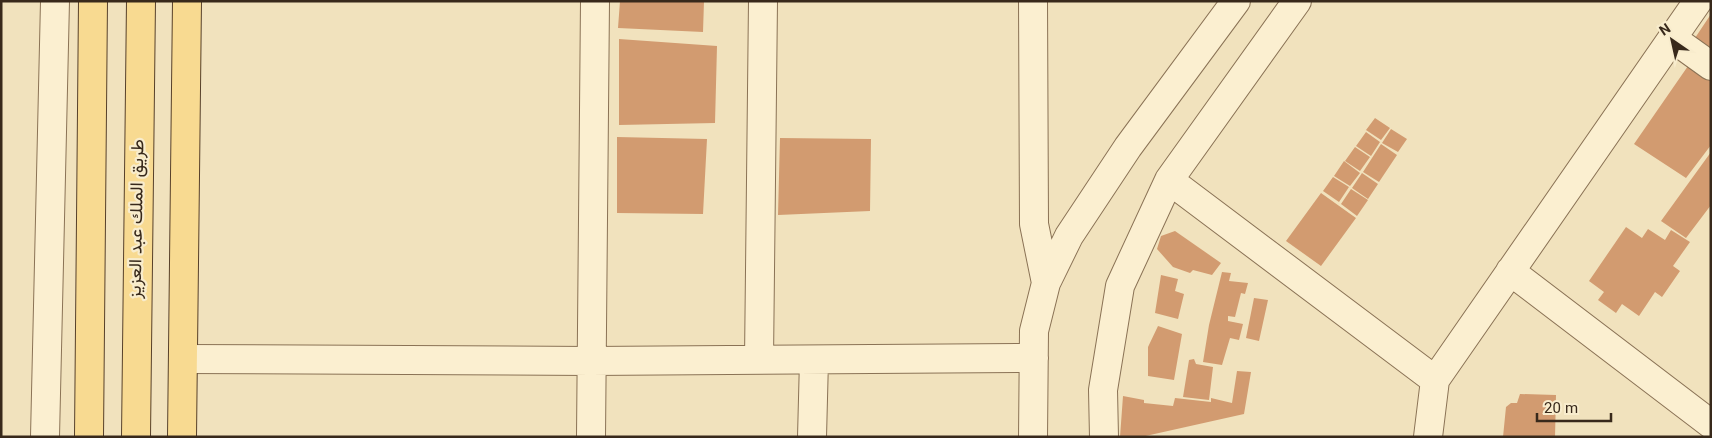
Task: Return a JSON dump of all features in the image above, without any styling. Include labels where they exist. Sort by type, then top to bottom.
[{"type":"main road","points":[[89,437],[93,1]]},
{"type":"main road","name":"طريق الملك عبد العزيز","points":[[136,437],[141,1]]},
{"type":"main road","points":[[182,437],[187,1]]},
{"type":"street","points":[[45,437],[55,1]]},
{"type":"street","points":[[591,437],[595,1]]},
{"type":"street","points":[[759,360],[763,1]]},
{"type":"street","points":[[1033,1],[1034,224],[1046,283]]},
{"type":"street","points":[[1033,437],[1034,331],[1046,283],[1069,236],[1128,147],[1236,1]]},
{"type":"street","points":[[1104,437],[1103,390],[1120,286],[1168,180],[1297,1]]},
{"type":"street","points":[[1428,437],[1435,380],[1698,1]]},
{"type":"street","points":[[1672,38],[1711,66]]},
{"type":"street","points":[[1168,180],[1435,380]]},
{"type":"street","points":[[1510,271],[1711,424]]},
{"type":"street","points":[[183,359],[592,361],[1034,358]]},
{"type":"street","points":[[812,437],[814,360]]},
{"type":"building","points":[[620,1],[704,1],[703,32],[618,28]]},
{"type":"building","points":[[1711,14],[1711,54],[1693,41]]},
{"type":"building","points":[[619,39],[717,46],[715,123],[619,125]]},
{"type":"building","points":[[1688,66],[1711,81],[1711,145],[1686,178],[1634,144]]},
{"type":"building","points":[[1375,118],[1390,128],[1381,140],[1366,130]]},
{"type":"building","points":[[1391,129],[1407,139],[1398,152],[1382,143]]},
{"type":"building","points":[[1366,132],[1380,142],[1371,156],[1356,146]]},
{"type":"building","points":[[617,137],[707,139],[703,214],[617,213]]},
{"type":"building","points":[[780,138],[871,139],[870,211],[778,215]]},
{"type":"building","points":[[1381,144],[1397,155],[1379,182],[1363,172]]},
{"type":"building","points":[[1355,147],[1370,157],[1360,171],[1345,161]]},
{"type":"building","points":[[1711,152],[1711,205],[1686,238],[1661,221]]},
{"type":"building","points":[[1344,161],[1360,173],[1350,186],[1334,176]]},
{"type":"building","points":[[1362,173],[1378,184],[1368,199],[1352,188]]},
{"type":"building","points":[[1333,177],[1349,187],[1339,202],[1323,191]]},
{"type":"building","points":[[1351,189],[1368,200],[1357,216],[1341,204]]},
{"type":"building","points":[[1321,193],[1356,218],[1321,266],[1286,241]]},
{"type":"building","points":[[1626,227],[1642,238],[1648,229],[1665,240],[1671,230],[1690,242],[1673,266],[1680,271],[1662,297],[1655,292],[1639,316],[1622,304],[1616,313],[1598,300],[1604,292],[1589,281]]},
{"type":"building","points":[[1175,231],[1221,263],[1212,275],[1193,270],[1190,273],[1173,267],[1157,249],[1161,236]]},
{"type":"building","points":[[1222,272],[1231,273],[1229,281],[1248,283],[1245,294],[1241,293],[1235,317],[1228,316],[1228,321],[1243,324],[1239,340],[1230,338],[1222,365],[1203,362],[1209,325]]},
{"type":"building","points":[[1161,275],[1178,279],[1175,291],[1184,294],[1178,319],[1155,313]]},
{"type":"building","points":[[1254,298],[1268,300],[1259,341],[1246,338]]},
{"type":"building","points":[[1158,326],[1182,334],[1174,380],[1148,376],[1148,347]]},
{"type":"building","points":[[1194,359],[1196,364],[1213,367],[1209,400],[1183,397],[1189,360]]},
{"type":"building","points":[[1237,371],[1251,372],[1244,414],[1141,437],[1120,437],[1123,396],[1144,400],[1144,403],[1173,406],[1175,398],[1211,402],[1211,398],[1232,403]]},
{"type":"building","points":[[1520,394],[1556,395],[1555,437],[1503,437],[1506,407],[1511,403],[1517,403]]}]
